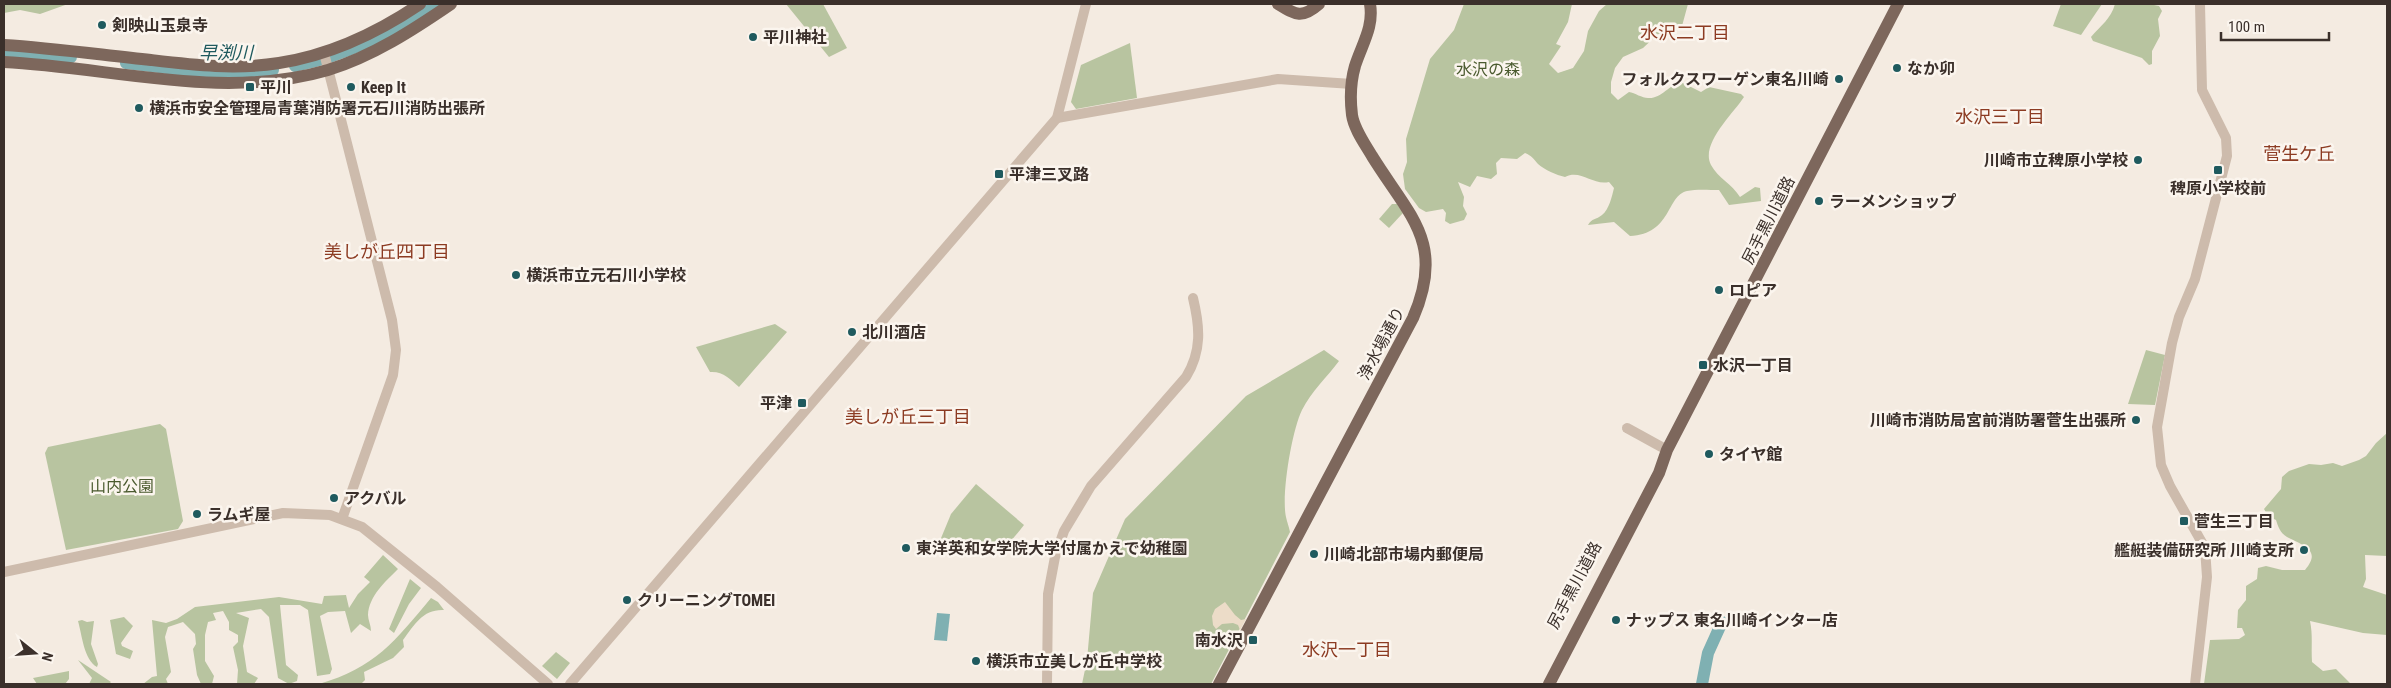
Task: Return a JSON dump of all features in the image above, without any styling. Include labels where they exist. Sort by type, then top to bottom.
[{"type":"main road","points":[[4,45],[229,67],[327,61],[420,4]]},
{"type":"main road","points":[[4,62],[59,66],[210,83],[271,81],[327,61],[388,44],[452,4]]},
{"type":"main road","points":[[1278,4],[1297,14],[1305,14],[1319,4]]},
{"type":"main road","name":"浄水場通り","points":[[1219,684],[1413,318],[1424,287],[1426,257],[1423,240],[1411,212],[1381,170],[1356,126],[1352,115],[1352,84],[1356,64],[1370,28],[1370,4]]},
{"type":"main road","name":"尻手黒川道路","points":[[1549,684],[1655,481],[1667,450],[1898,4]]},
{"type":"main road","name":"尻手黒川道路","points":[[1540,684],[1654,467],[1667,450]]},
{"type":"street","points":[[570,684],[1057,118],[1086,4]]},
{"type":"street","points":[[2195,684],[2207,578],[2205,548],[2170,486],[2161,465],[2156,427],[2172,343],[2179,317],[2195,279],[2227,156],[2226,138],[2202,90],[2200,4]]},
{"type":"street","points":[[327,61],[392,320],[396,350],[392,375],[342,519]]},
{"type":"street","points":[[1057,118],[1278,79],[1352,84]]},
{"type":"street","points":[[1047,684],[1048,594],[1059,544],[1072,514],[1091,486],[1192,368],[1198,352],[1199,335],[1192,298]]},
{"type":"street","points":[[1627,428],[1667,450]]},
{"type":"street","points":[[4,572],[283,513],[316,513],[342,519],[362,527],[376,537],[438,587],[548,684]]},
{"type":"green space","points":[[4,4],[68,4],[40,14],[20,10],[4,13]]},
{"type":"green space","points":[[786,4],[823,4],[847,48],[829,57]]},
{"type":"green space","name":"水沢の森","points":[[1464,4],[1572,4],[1568,22],[1556,44],[1561,46],[1549,64],[1558,73],[1573,68],[1584,51],[1588,31],[1599,11],[1607,4],[1688,4],[1682,26],[1675,32],[1658,34],[1643,48],[1623,57],[1615,68],[1611,82],[1611,93],[1618,100],[1629,92],[1646,98],[1653,98],[1681,82],[1701,92],[1709,87],[1741,94],[1744,97],[1719,130],[1710,148],[1709,157],[1714,170],[1740,197],[1755,187],[1760,188],[1761,201],[1729,205],[1719,190],[1687,191],[1680,194],[1654,229],[1644,234],[1630,236],[1614,222],[1588,225],[1591,221],[1602,215],[1608,206],[1614,188],[1609,182],[1598,182],[1576,175],[1565,177],[1558,175],[1538,164],[1531,156],[1525,153],[1517,159],[1501,158],[1496,163],[1497,174],[1491,179],[1477,176],[1470,187],[1458,182],[1464,197],[1463,206],[1467,214],[1464,220],[1450,224],[1445,221],[1446,213],[1443,209],[1426,212],[1419,208],[1405,189],[1403,174],[1407,162],[1406,139],[1430,59],[1454,30]]},
{"type":"green space","points":[[2061,4],[2102,4],[2081,35],[2053,26]]},
{"type":"green space","points":[[2115,4],[2149,4],[2159,6],[2162,11],[2158,19],[2160,36],[2152,51],[2152,64],[2149,65],[2142,58],[2093,41],[2091,37],[2108,18]]},
{"type":"green space","points":[[1130,43],[1137,98],[1076,109],[1071,102],[1081,65]]},
{"type":"green space","points":[[1392,204],[1397,204],[1403,213],[1389,228],[1379,219]]},
{"type":"green space","points":[[775,324],[787,332],[739,387],[723,374],[710,372],[696,347]]},
{"type":"green space","points":[[1324,350],[1339,361],[1314,391],[1298,419],[1286,479],[1285,507],[1290,532],[1211,684],[1082,684],[1087,660],[1093,593],[1125,519],[1246,396]]},
{"type":"green space","points":[[2146,350],[2165,355],[2155,405],[2128,404]]},
{"type":"green space","name":"山内公園","points":[[160,424],[166,429],[183,521],[178,529],[66,550],[45,453],[48,447]]},
{"type":"green space","name":"艦艇装備研究所 川崎支所","points":[[2387,433],[2387,556],[2365,555],[2366,579],[2363,587],[2387,595],[2387,635],[2363,633],[2310,621],[2312,662],[2323,671],[2336,669],[2351,684],[2204,684],[2210,640],[2239,639],[2245,635],[2242,628],[2237,628],[2238,610],[2246,600],[2246,586],[2257,579],[2258,568],[2266,566],[2282,570],[2305,570],[2310,563],[2311,552],[2304,545],[2285,535],[2276,520],[2268,516],[2264,509],[2281,489],[2282,477],[2289,471],[2309,464],[2333,463],[2342,466],[2359,460],[2366,456]]},
{"type":"green space","points":[[976,484],[1024,525],[1004,547],[996,553],[987,556],[967,554],[939,543],[951,514]]},
{"type":"green space","points":[[383,555],[398,569],[378,590],[371,602],[368,615],[371,631],[360,624],[351,633],[345,611],[328,612],[320,616],[332,669],[330,674],[317,676],[308,610],[300,605],[280,605],[286,665],[298,675],[297,681],[289,684],[278,678],[269,617],[261,609],[236,613],[249,618],[243,646],[247,672],[258,678],[254,684],[237,684],[238,670],[233,647],[238,642],[238,635],[229,630],[229,622],[223,611],[213,613],[216,620],[208,622],[205,635],[205,661],[214,676],[212,684],[201,684],[197,675],[193,649],[196,644],[195,634],[183,622],[168,627],[165,637],[171,672],[166,679],[168,684],[143,684],[152,677],[157,676],[152,620],[166,623],[177,619],[195,607],[279,597],[322,604],[324,596],[346,595],[349,608],[358,594],[370,582],[364,577]]},
{"type":"green space","points":[[410,579],[421,588],[409,604],[394,633],[389,629]]},
{"type":"green space","points":[[431,598],[438,602],[444,610],[430,612],[420,619],[403,640],[404,647],[393,658],[364,672],[365,680],[361,684],[319,684],[355,670],[370,661],[395,640]]},
{"type":"green space","points":[[124,617],[133,626],[121,643],[122,646],[133,651],[130,659],[116,654],[110,620]]},
{"type":"green space","points":[[78,621],[87,622],[94,621],[91,644],[98,664],[97,667],[89,659],[84,647]]},
{"type":"green space","points":[[556,652],[570,663],[557,679],[542,666]]},
{"type":"green space","points":[[78,660],[111,682],[109,684],[89,684],[92,678]]},
{"type":"green space","points":[[69,671],[69,679],[65,684],[37,684],[33,678]]},
{"type":"shaded area","points":[[1225,602],[1241,620],[1246,619],[1240,630],[1238,625],[1233,623],[1222,624],[1216,629],[1213,625],[1212,616],[1215,609]]},
{"type":"water","points":[[937,613],[950,614],[947,641],[934,640]]},
{"type":"waterway","name":"早渕川","points":[[295,66],[333,56],[368,42],[435,4]]},
{"type":"waterway","name":"早渕川","points":[[4,54],[71,57]]},
{"type":"waterway","name":"早渕川","points":[[126,63],[217,74],[273,70]]},
{"type":"waterway","points":[[1702,684],[1708,653],[1722,622]]},
{"type":"place","name":"剣映山玉泉寺","points":[[102,25]]},
{"type":"place","name":"平川神社","points":[[753,37]]},
{"type":"place","name":"なか卯","points":[[1897,68]]},
{"type":"place","name":"フォルクスワーゲン東名川崎","points":[[1839,79]]},
{"type":"place","name":"平川","points":[[250,87]]},
{"type":"place","name":"Keep It","points":[[351,87]]},
{"type":"place","name":"横浜市安全管理局青葉消防署元石川消防出張所","points":[[139,108]]},
{"type":"place","name":"川崎市立稗原小学校","points":[[2138,160]]},
{"type":"place","name":"稗原小学校前","points":[[2218,170]]},
{"type":"place","name":"平津三叉路","points":[[999,174]]},
{"type":"place","name":"ラーメンショップ","points":[[1819,201]]},
{"type":"place","name":"横浜市立元石川小学校","points":[[516,275]]},
{"type":"place","name":"ロピア","points":[[1719,290]]},
{"type":"place","name":"北川酒店","points":[[852,332]]},
{"type":"place","name":"水沢一丁目","points":[[1703,365]]},
{"type":"place","name":"平津","points":[[802,403]]},
{"type":"place","name":"川崎市消防局宮前消防署菅生出張所","points":[[2136,420]]},
{"type":"place","name":"タイヤ館","points":[[1709,454]]},
{"type":"place","name":"アクバル","points":[[334,498]]},
{"type":"place","name":"ラムギ屋","points":[[197,514]]},
{"type":"place","name":"菅生三丁目","points":[[2184,521]]},
{"type":"place","name":"東洋英和女学院大学付属かえで幼稚園","points":[[906,548]]},
{"type":"place","name":"艦艇装備研究所 川崎支所","points":[[2304,550]]},
{"type":"place","name":"川崎北部市場内郵便局","points":[[1314,554]]},
{"type":"place","name":"クリーニングTOMEI","points":[[627,600]]},
{"type":"place","name":"ナップス 東名川崎インター店","points":[[1616,620]]},
{"type":"place","name":"南水沢","points":[[1253,640]]},
{"type":"place","name":"横浜市立美しが丘中学校","points":[[976,661]]},
{"type":"district","name":"水沢二丁目","points":[[1685,33]]},
{"type":"district","name":"水沢三丁目","points":[[2000,117]]},
{"type":"district","name":"菅生ケ丘","points":[[2299,154]]},
{"type":"district","name":"美しが丘四丁目","points":[[387,252]]},
{"type":"district","name":"美しが丘三丁目","points":[[908,417]]},
{"type":"district","name":"水沢一丁目","points":[[1347,650]]}]
